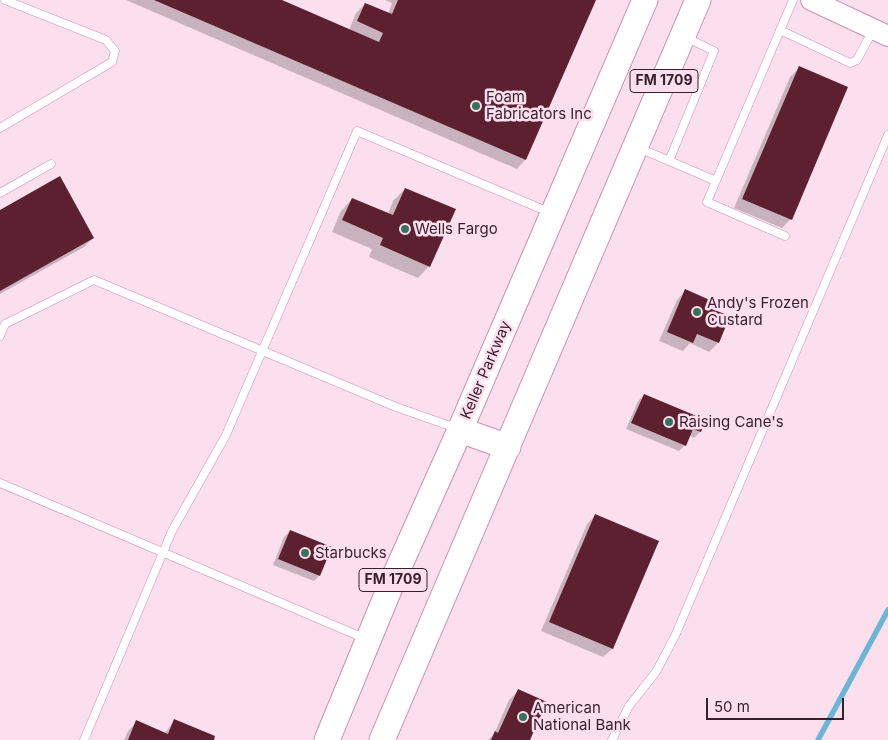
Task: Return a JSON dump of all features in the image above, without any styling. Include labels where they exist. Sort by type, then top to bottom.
[{"type":"main road","name":"Keller Parkway","points":[[326,740],[645,0]]},
{"type":"main road","name":"FM 1709","points":[[382,740],[698,0]]},
{"type":"main road","points":[[460,430],[508,447]]},
{"type":"street","points":[[811,0],[881,32]]},
{"type":"lane","points":[[0,128],[112,62],[114,51],[106,40],[5,0]]},
{"type":"lane","points":[[785,236],[707,202],[793,0]]},
{"type":"lane","points":[[780,30],[850,63],[857,60],[881,32]]},
{"type":"lane","points":[[669,161],[714,51],[683,36]]},
{"type":"lane","points":[[84,740],[172,531],[226,435],[357,131],[553,214]]},
{"type":"lane","points":[[612,740],[629,706],[656,672],[675,636],[888,135]]},
{"type":"lane","points":[[636,147],[716,180]]},
{"type":"lane","points":[[0,194],[51,164]]},
{"type":"lane","points":[[0,336],[5,324],[94,280],[396,407],[460,430]]},
{"type":"lane","points":[[0,483],[368,639]]},
{"type":"building","name":"Foam Fabricators Inc","points":[[154,0],[282,0],[379,42],[383,33],[357,21],[365,3],[392,14],[398,0],[596,0],[526,160]]},
{"type":"building","points":[[799,66],[848,87],[792,220],[742,199]]},
{"type":"building","points":[[60,176],[94,238],[0,291],[0,210]]},
{"type":"building","name":"Wells Fargo","points":[[405,188],[456,209],[430,267],[380,245],[383,238],[342,220],[352,198],[393,215]]},
{"type":"building","name":"Andy's Frozen Custard","points":[[685,289],[712,301],[709,308],[730,316],[719,343],[697,334],[693,343],[667,332]]},
{"type":"building","name":"Raising Cane's","points":[[644,394],[706,420],[701,432],[693,429],[686,446],[631,423]]},
{"type":"building","points":[[595,514],[659,541],[613,649],[549,622]]},
{"type":"building","name":"Starbucks","points":[[290,530],[332,547],[320,576],[278,559]]},
{"type":"building","name":"American National Bank","points":[[518,689],[547,702],[530,740],[491,740],[495,731],[498,733]]},
{"type":"building","points":[[174,719],[215,736],[214,740],[128,740],[136,720],[168,734]]},
{"type":"waterway","points":[[818,740],[888,610]]},
{"type":"place","name":"Foam Fabricators Inc","points":[[476,106]]},
{"type":"place","name":"Wells Fargo","points":[[405,229]]},
{"type":"place","name":"Andy's Frozen Custard","points":[[697,312]]},
{"type":"place","name":"Raising Cane's","points":[[669,422]]},
{"type":"place","name":"Starbucks","points":[[305,553]]},
{"type":"place","name":"American National Bank","points":[[523,717]]}]
